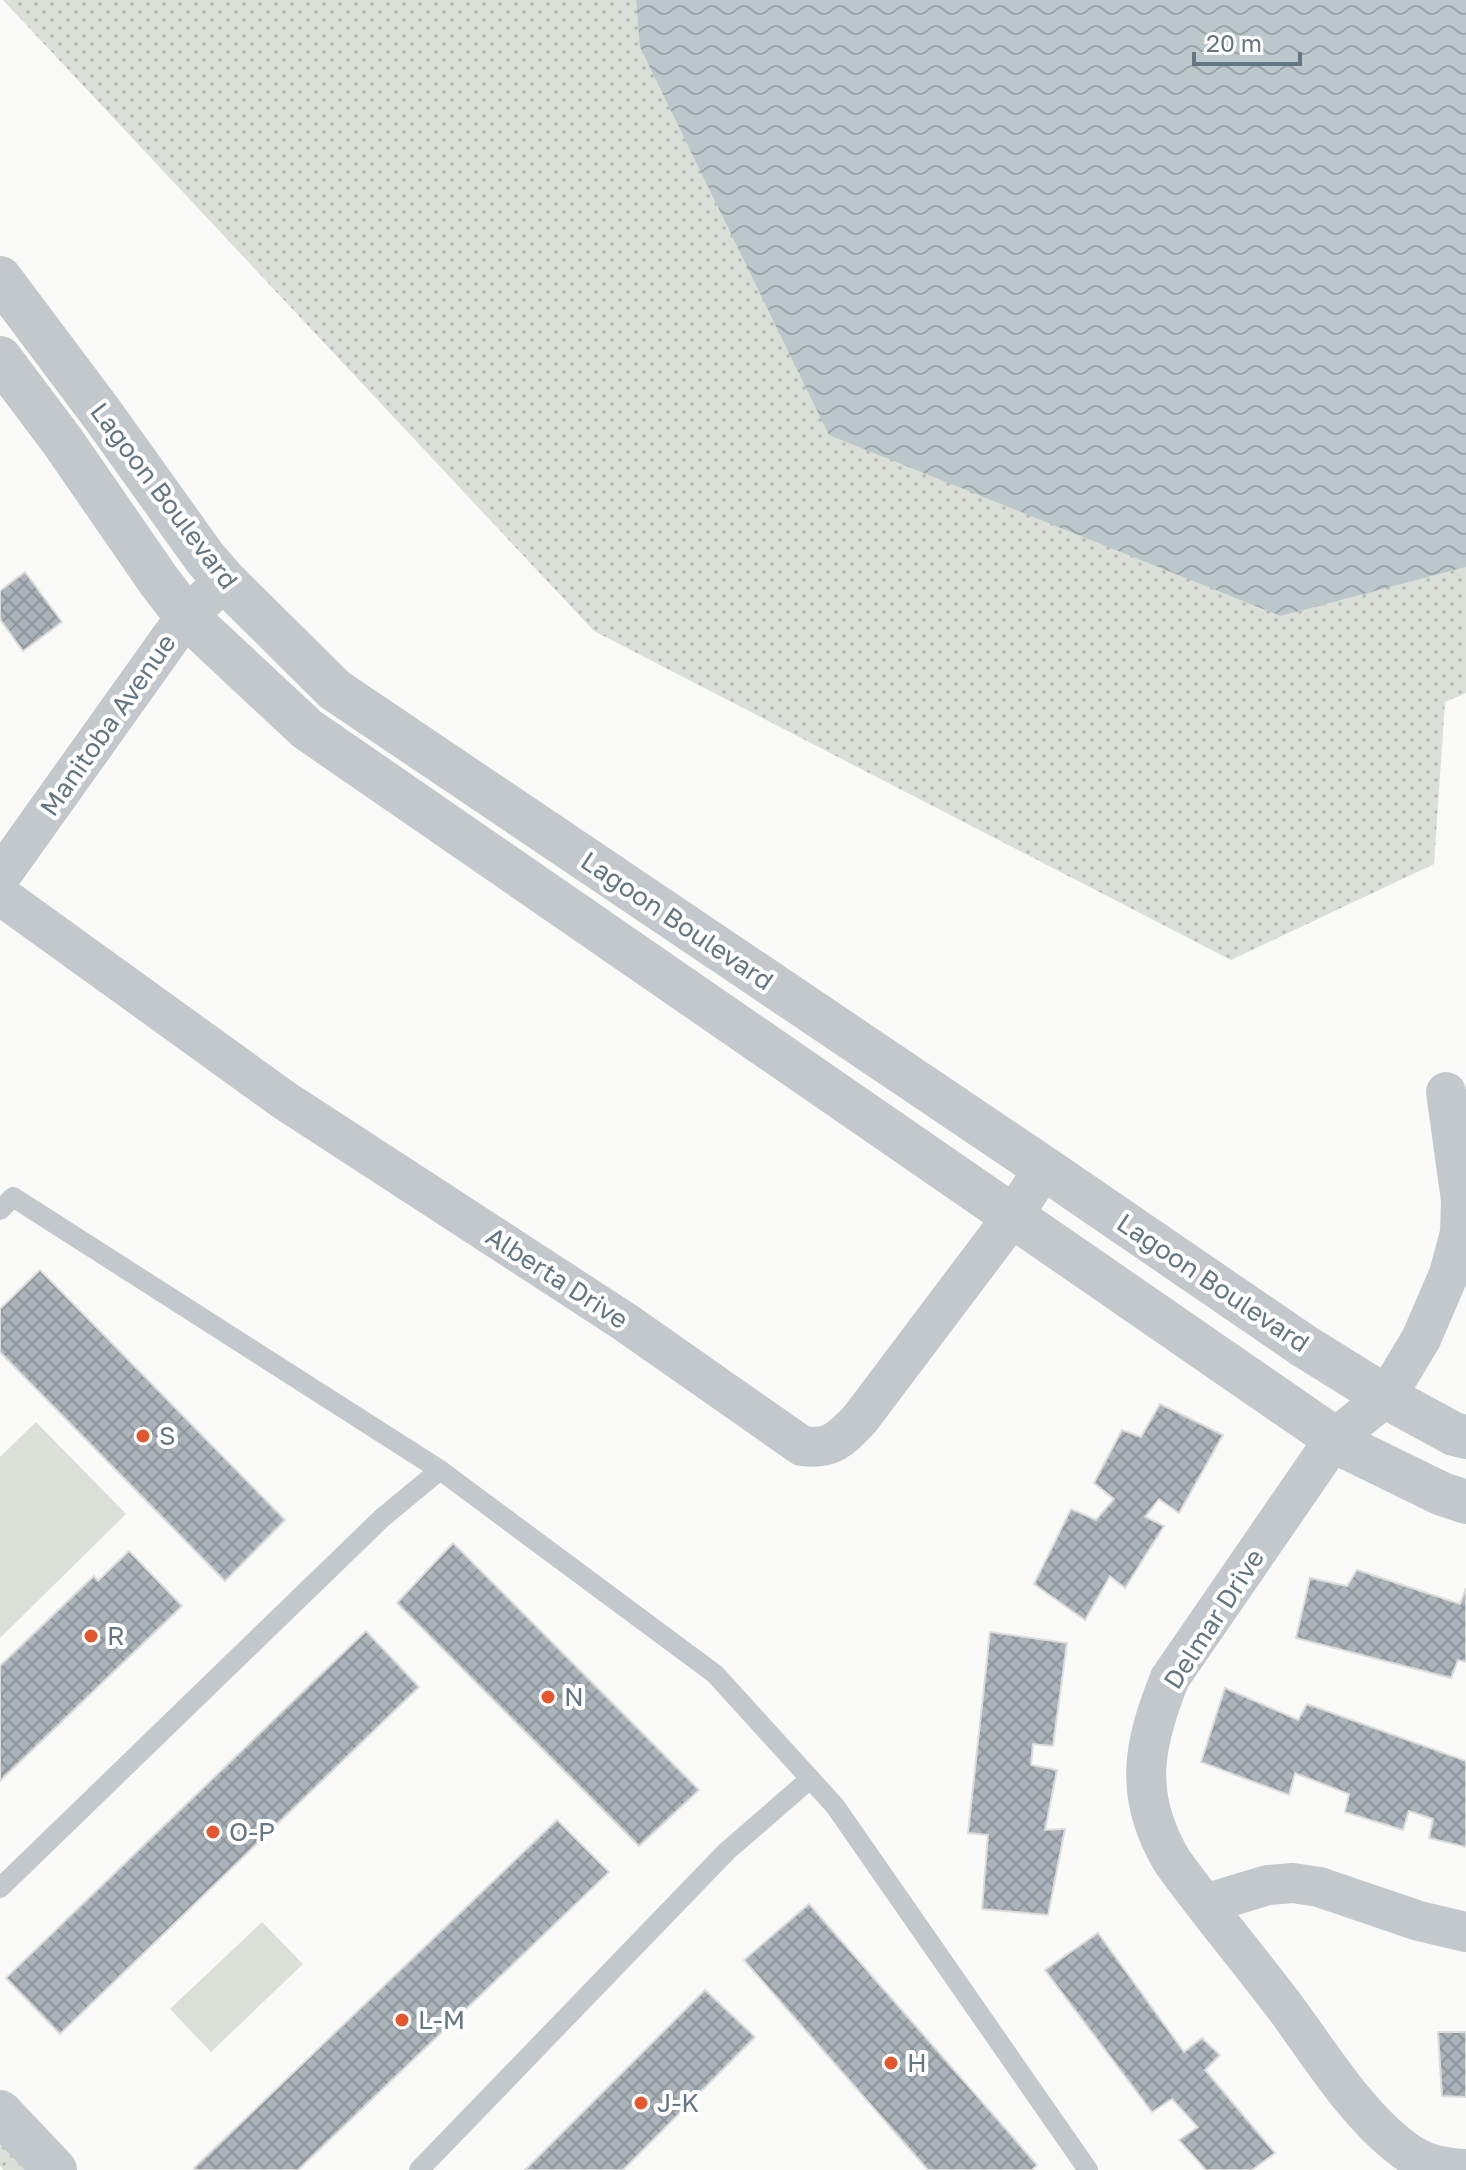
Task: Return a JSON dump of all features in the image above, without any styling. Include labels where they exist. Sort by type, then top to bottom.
[{"type":"street","name":"Lagoon Boulevard","points":[[0,278],[205,558],[335,690],[1304,1346],[1386,1397],[1454,1434],[1466,1437]]},
{"type":"street","name":"Lagoon Boulevard","points":[[0,358],[186,616],[307,729],[1350,1449],[1442,1494],[1466,1502]]},
{"type":"street","name":"Manitoba Avenue","points":[[0,877],[186,616],[225,581]]},
{"type":"street","name":"Alberta Drive","points":[[0,895],[284,1100],[625,1322],[802,1446],[828,1446],[848,1431],[1013,1216],[1044,1168]]},
{"type":"street","name":"Delmar Drive","points":[[1446,1092],[1461,1200],[1460,1233],[1449,1274],[1421,1339],[1386,1397],[1335,1438],[1170,1678],[1155,1715],[1148,1747],[1146,1781],[1149,1808],[1158,1837],[1185,1879],[1350,2094],[1384,2133],[1422,2162],[1466,2169]]},
{"type":"street","points":[[1205,1904],[1268,1885],[1293,1883],[1319,1887],[1419,1921],[1466,1932]]},
{"type":"street","points":[[0,2112],[55,2170]]},
{"type":"lane","points":[[0,1210],[13,1197],[440,1470],[715,1674],[835,1806],[1088,2170]]},
{"type":"lane","points":[[0,1888],[382,1518],[440,1470]]},
{"type":"lane","points":[[419,2170],[727,1851],[810,1779]]},
{"type":"shaded area","points":[[3,0],[636,0],[641,47],[1281,616],[1466,567],[1466,693],[1445,702],[1434,864],[1231,960],[594,631]]},
{"type":"shaded area","points":[[36,1422],[126,1514],[0,1638],[0,1457]]},
{"type":"shaded area","points":[[262,1922],[303,1964],[211,2052],[170,2009]]},
{"type":"shaded area","points":[[0,2137],[32,2170],[3,2170],[0,2166]]},
{"type":"water","points":[[636,0],[1466,0],[1466,567],[1281,616],[829,435],[640,47]]},
{"type":"building","points":[[25,572],[62,622],[23,651],[0,619],[0,591]]},
{"type":"building","name":"S","points":[[40,1270],[285,1520],[225,1581],[0,1352],[0,1309]]},
{"type":"building","points":[[1160,1404],[1223,1435],[1179,1513],[1159,1499],[1145,1517],[1164,1526],[1125,1588],[1110,1576],[1085,1620],[1034,1584],[1071,1509],[1096,1520],[1114,1499],[1094,1483],[1122,1430],[1141,1437]]},
{"type":"building","name":"N","points":[[453,1543],[699,1790],[639,1846],[397,1603]]},
{"type":"building","name":"R","points":[[129,1551],[182,1606],[0,1781],[0,1666],[94,1576],[98,1581]]},
{"type":"building","points":[[1357,1570],[1460,1604],[1466,1588],[1466,1662],[1458,1660],[1451,1678],[1296,1638],[1310,1578],[1347,1586]]},
{"type":"building","name":"O-P","points":[[366,1631],[419,1687],[60,2034],[6,1978]]},
{"type":"building","points":[[990,1632],[1067,1643],[1053,1746],[1033,1744],[1031,1765],[1057,1770],[1045,1830],[1065,1829],[1048,1915],[982,1909],[988,1835],[968,1833]]},
{"type":"building","points":[[1225,1688],[1298,1720],[1307,1704],[1466,1761],[1466,1847],[1429,1838],[1433,1819],[1409,1811],[1403,1830],[1345,1812],[1349,1794],[1295,1773],[1289,1795],[1201,1762]]},
{"type":"building","name":"L-M","points":[[557,1820],[609,1872],[298,2170],[194,2168]]},
{"type":"building","name":"H","points":[[809,1904],[1037,2165],[1032,2170],[928,2170],[744,1960]]},
{"type":"building","points":[[1098,1933],[1184,2052],[1202,2038],[1220,2055],[1205,2070],[1275,2153],[1252,2170],[1206,2170],[1179,2140],[1198,2127],[1172,2099],[1152,2112],[1045,1970]]},
{"type":"building","name":"J-K","points":[[705,1990],[755,2037],[623,2170],[525,2170]]},
{"type":"building","points":[[1438,2032],[1466,2032],[1466,2097],[1442,2096]]},
{"type":"place","name":"S","points":[[143,1436]]},
{"type":"place","name":"R","points":[[91,1636]]},
{"type":"place","name":"N","points":[[548,1697]]},
{"type":"place","name":"O-P","points":[[213,1832]]},
{"type":"place","name":"L-M","points":[[402,2020]]},
{"type":"place","name":"H","points":[[891,2063]]},
{"type":"place","name":"J-K","points":[[641,2103]]}]
